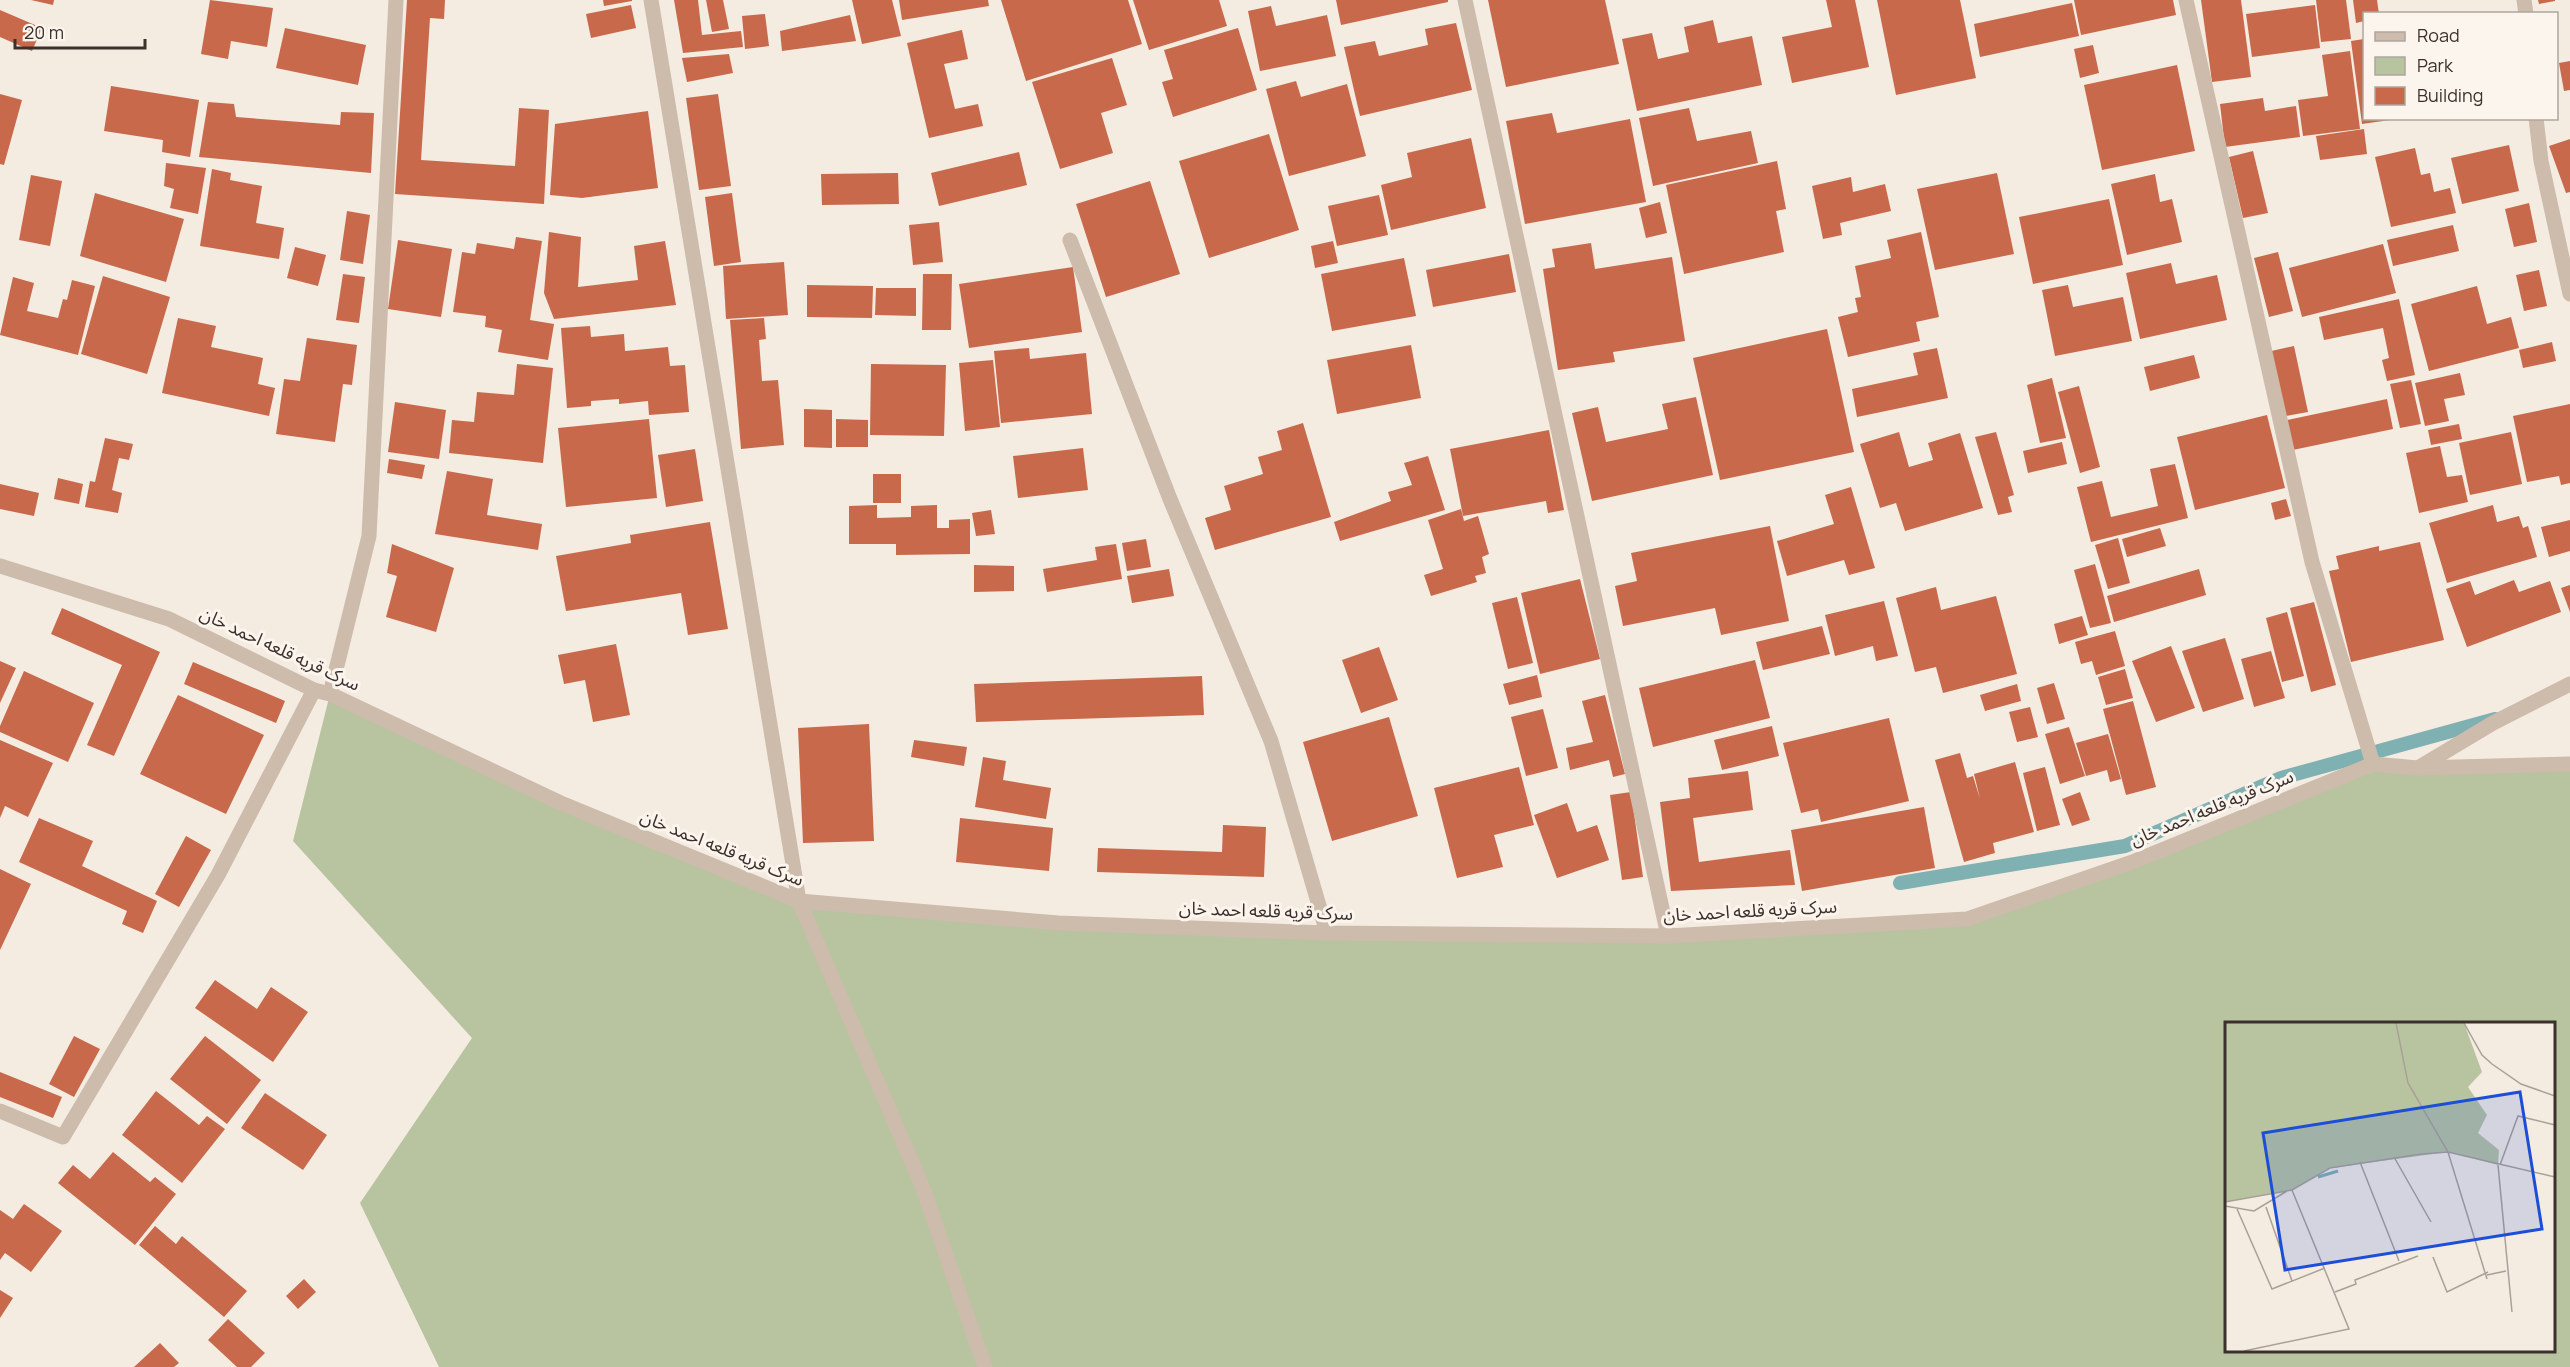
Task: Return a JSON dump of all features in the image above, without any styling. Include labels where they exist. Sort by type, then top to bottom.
[{"type":"street","points":[[330,694],[369,536],[396,0]]},
{"type":"street","points":[[651,0],[800,901],[921,1183],[985,1367]]},
{"type":"street","points":[[1464,0],[1668,936]]},
{"type":"street","points":[[2186,0],[2312,562],[2373,764]]},
{"type":"street","points":[[2536,120],[2541,161],[2570,294]]},
{"type":"street","points":[[1070,240],[1170,499],[1271,741],[1328,933]]},
{"type":"street","name":"سرک قریه قلعه احمد خان","points":[[0,566],[170,619],[314,690],[330,694],[564,804],[800,901],[1058,923],[1328,933],[1668,936],[1967,920],[2135,861],[2373,764],[2418,768],[2570,764]]},
{"type":"street","points":[[2418,768],[2493,723],[2570,684]]},
{"type":"street","points":[[0,1111],[63,1137],[218,875],[314,690]]},
{"type":"green space","points":[[330,694],[799,901],[1058,923],[1668,936],[1967,919],[2373,764],[2570,764],[2570,1367],[439,1367],[360,1203],[472,1038],[293,841]]},
{"type":"building","points":[[31,0],[54,0],[53,5]]},
{"type":"building","points":[[210,0],[273,8],[267,47],[231,41],[228,59],[201,54]]},
{"type":"building","points":[[407,0],[445,0],[444,19],[430,18],[421,160],[515,166],[519,108],[549,110],[544,204],[395,194]]},
{"type":"building","points":[[603,0],[632,0],[632,1],[604,6]]},
{"type":"building","points":[[674,0],[698,0],[702,35],[741,31],[743,47],[683,53]]},
{"type":"building","points":[[706,0],[723,0],[729,29],[712,32]]},
{"type":"building","points":[[852,0],[892,0],[901,36],[862,44]]},
{"type":"building","points":[[899,0],[988,0],[989,6],[902,20]]},
{"type":"building","points":[[1001,0],[1128,0],[1142,44],[1026,81]]},
{"type":"building","points":[[1133,0],[1219,0],[1227,26],[1149,50]]},
{"type":"building","points":[[1336,0],[1448,0],[1448,2],[1341,25]]},
{"type":"building","points":[[1488,0],[1605,0],[1619,64],[1506,87]]},
{"type":"building","points":[[1826,0],[1855,0],[1869,67],[1792,83],[1782,37],[1832,27]]},
{"type":"building","points":[[1877,0],[1960,0],[1976,78],[1896,95]]},
{"type":"building","points":[[2074,0],[2173,0],[2176,15],[2081,35]]},
{"type":"building","points":[[2201,0],[2241,0],[2251,77],[2212,82]]},
{"type":"building","points":[[2316,0],[2346,0],[2351,39],[2321,42]]},
{"type":"building","points":[[2353,0],[2377,0],[2379,12],[2363,12],[2363,21],[2356,23]]},
{"type":"building","points":[[2538,0],[2555,0],[2555,1],[2539,4]]},
{"type":"building","points":[[2072,3],[2079,36],[1980,57],[1974,24]]},
{"type":"building","points":[[631,5],[636,28],[591,38],[586,14]]},
{"type":"building","points":[[2315,5],[2320,48],[2252,57],[2246,14]]},
{"type":"building","points":[[1271,6],[1276,26],[1327,15],[1336,56],[1260,71],[1248,11]]},
{"type":"building","points":[[0,10],[42,28],[32,51],[0,37]]},
{"type":"building","points":[[765,14],[769,46],[745,49],[742,16]]},
{"type":"building","points":[[850,15],[856,41],[782,51],[780,31]]},
{"type":"building","points":[[1713,20],[1718,43],[1752,36],[1762,85],[1637,111],[1622,39],[1652,33],[1658,59],[1689,52],[1684,27]]},
{"type":"building","points":[[1456,23],[1472,90],[1360,116],[1344,47],[1375,41],[1379,56],[1428,45],[1425,29]]},
{"type":"building","points":[[285,28],[366,45],[358,85],[276,68]]},
{"type":"building","points":[[1238,28],[1257,90],[1173,117],[1162,82],[1173,79],[1164,50]]},
{"type":"building","points":[[962,30],[968,59],[944,64],[955,109],[978,104],[983,126],[929,138],[907,43]]},
{"type":"building","points":[[2363,39],[2363,120],[2390,120],[2362,124],[2351,41]]},
{"type":"building","points":[[2093,45],[2099,73],[2080,78],[2074,49]]},
{"type":"building","points":[[2350,51],[2360,129],[2303,136],[2298,100],[2328,96],[2322,55]]},
{"type":"building","points":[[729,54],[733,73],[687,82],[682,58]]},
{"type":"building","points":[[1112,58],[1127,105],[1101,113],[1113,153],[1060,169],[1032,82]]},
{"type":"building","points":[[2570,61],[2570,90],[2564,91],[2559,63]]},
{"type":"building","points":[[2177,65],[2195,151],[2102,170],[2084,85]]},
{"type":"building","points":[[1296,81],[1301,97],[1347,84],[1366,156],[1289,176],[1266,89]]},
{"type":"building","points":[[111,86],[199,100],[190,157],[162,152],[163,140],[104,131]]},
{"type":"building","points":[[0,94],[22,100],[4,165],[0,164]]},
{"type":"building","points":[[718,94],[731,186],[699,190],[686,98]]},
{"type":"building","points":[[2263,98],[2265,111],[2296,106],[2300,137],[2225,147],[2220,104]]},
{"type":"building","points":[[208,102],[234,104],[236,117],[340,125],[341,112],[374,113],[371,173],[199,157]]},
{"type":"building","points":[[1689,108],[1697,141],[1751,131],[1758,163],[1653,186],[1639,118]]},
{"type":"building","points":[[648,111],[658,188],[582,198],[550,195],[555,124]]},
{"type":"building","points":[[1552,113],[1557,133],[1630,119],[1646,202],[1525,224],[1506,121]]},
{"type":"building","points":[[2364,129],[2367,154],[2320,160],[2316,136]]},
{"type":"building","points":[[1269,134],[1299,230],[1209,258],[1179,161]]},
{"type":"building","points":[[1471,138],[1486,208],[1391,230],[1381,185],[1412,177],[1407,153]]},
{"type":"building","points":[[2570,139],[2570,192],[2566,193],[2549,146]]},
{"type":"building","points":[[2509,145],[2519,191],[2462,204],[2451,158]]},
{"type":"building","points":[[2415,148],[2421,175],[2430,173],[2434,192],[2450,188],[2456,213],[2391,227],[2375,157]]},
{"type":"building","points":[[2253,151],[2268,213],[2243,218],[2229,157]]},
{"type":"building","points":[[1019,152],[1027,185],[939,206],[931,173]]},
{"type":"building","points":[[1777,161],[1786,209],[1776,211],[1784,252],[1684,274],[1666,185]]},
{"type":"building","points":[[166,163],[206,168],[198,214],[170,208],[174,189],[164,186]]},
{"type":"building","points":[[212,169],[231,173],[230,180],[262,186],[256,223],[284,228],[279,259],[200,246]]},
{"type":"building","points":[[898,173],[899,204],[822,205],[821,174]]},
{"type":"building","points":[[1997,173],[2014,254],[1935,270],[1917,189]]},
{"type":"building","points":[[2155,174],[2160,202],[2172,199],[2182,242],[2127,255],[2111,184]]},
{"type":"building","points":[[31,175],[62,181],[50,246],[19,240]]},
{"type":"building","points":[[1851,177],[1853,192],[1885,184],[1891,211],[1840,223],[1842,235],[1823,239],[1812,186]]},
{"type":"building","points":[[1150,181],[1180,274],[1106,297],[1076,204]]},
{"type":"building","points":[[95,193],[184,219],[166,282],[80,256]]},
{"type":"building","points":[[732,193],[741,262],[714,266],[705,197]]},
{"type":"building","points":[[1379,195],[1388,235],[1337,246],[1328,206]]},
{"type":"building","points":[[2109,199],[2123,265],[2033,284],[2019,217]]},
{"type":"building","points":[[1660,202],[1667,233],[1646,238],[1639,208]]},
{"type":"building","points":[[2529,203],[2537,242],[2514,247],[2505,209]]},
{"type":"building","points":[[347,211],[370,215],[363,264],[340,260]]},
{"type":"building","points":[[939,222],[943,262],[913,265],[909,225]]},
{"type":"building","points":[[2453,225],[2459,251],[2393,266],[2387,240]]},
{"type":"building","points":[[549,232],[581,237],[578,287],[638,280],[634,246],[665,241],[676,305],[554,319],[544,293]]},
{"type":"building","points":[[1921,232],[1939,317],[1916,322],[1920,341],[1848,357],[1838,317],[1858,312],[1855,298],[1861,297],[1855,266],[1891,258],[1887,240]]},
{"type":"building","points":[[516,237],[542,241],[530,320],[554,324],[548,360],[498,352],[502,330],[485,327],[486,316],[453,312],[462,252],[475,254],[477,243],[514,249]]},
{"type":"building","points":[[398,240],[452,249],[441,317],[388,309]]},
{"type":"building","points":[[1333,241],[1338,263],[1315,268],[1311,246]]},
{"type":"building","points":[[1591,243],[1595,269],[1672,257],[1685,341],[1613,352],[1615,362],[1558,370],[1543,269],[1555,267],[1552,249]]},
{"type":"building","points":[[2383,244],[2396,293],[2302,317],[2289,268]]},
{"type":"building","points":[[295,247],[326,255],[318,286],[287,278]]},
{"type":"building","points":[[2278,252],[2293,311],[2269,317],[2254,258]]},
{"type":"building","points":[[1509,254],[1516,292],[1433,307],[1426,270]]},
{"type":"building","points":[[1404,258],[1416,316],[1332,331],[1321,274]]},
{"type":"building","points":[[784,262],[788,315],[726,319],[723,266]]},
{"type":"building","points":[[2171,263],[2176,284],[2217,275],[2227,320],[2140,339],[2126,273]]},
{"type":"building","points":[[1073,267],[1082,332],[969,348],[959,284]]},
{"type":"building","points":[[2539,270],[2547,306],[2524,311],[2516,275]]},
{"type":"building","points":[[343,274],[365,277],[359,323],[336,320]]},
{"type":"building","points":[[923,274],[952,274],[951,330],[922,330]]},
{"type":"building","points":[[103,276],[170,297],[147,374],[81,354]]},
{"type":"building","points":[[13,277],[34,283],[27,311],[58,318],[63,299],[67,300],[72,280],[95,286],[78,355],[0,335]]},
{"type":"building","points":[[807,285],[873,286],[872,318],[807,317]]},
{"type":"building","points":[[2068,285],[2073,307],[2123,297],[2132,341],[2055,356],[2042,290]]},
{"type":"building","points":[[2477,286],[2487,324],[2511,317],[2519,348],[2429,371],[2411,304]]},
{"type":"building","points":[[876,288],[916,288],[916,316],[875,315]]},
{"type":"building","points":[[2399,299],[2415,375],[2387,381],[2382,360],[2389,358],[2383,328],[2324,340],[2319,317]]},
{"type":"building","points":[[178,318],[216,326],[211,347],[263,358],[258,384],[275,388],[269,416],[162,393]]},
{"type":"building","points":[[764,318],[766,339],[759,340],[762,381],[778,380],[784,445],[741,449],[730,320]]},
{"type":"building","points":[[590,326],[591,337],[624,334],[625,351],[668,347],[670,366],[685,365],[689,412],[649,415],[648,401],[619,404],[619,399],[591,401],[591,406],[567,408],[561,328]]},
{"type":"building","points":[[1827,329],[1854,452],[1720,480],[1693,358]]},
{"type":"building","points":[[307,338],[357,345],[352,385],[343,384],[335,442],[276,434],[284,379],[300,381]]},
{"type":"building","points":[[2552,342],[2556,361],[2523,368],[2519,350]]},
{"type":"building","points":[[1411,345],[1421,398],[1337,414],[1327,360]]},
{"type":"building","points":[[2294,346],[2308,412],[2281,417],[2267,352]]},
{"type":"building","points":[[1029,348],[1030,359],[1086,353],[1092,414],[1001,423],[994,351]]},
{"type":"building","points":[[1937,348],[1948,398],[1857,417],[1852,389],[1918,375],[1913,353]]},
{"type":"building","points":[[2194,355],[2200,378],[2150,391],[2144,367]]},
{"type":"building","points":[[993,360],[1000,427],[965,431],[959,363]]},
{"type":"building","points":[[517,364],[553,368],[543,463],[449,453],[452,420],[474,422],[477,392],[514,395]]},
{"type":"building","points":[[871,364],[946,365],[944,436],[870,435]]},
{"type":"building","points":[[2460,373],[2465,395],[2444,399],[2449,421],[2425,426],[2415,383]]},
{"type":"building","points":[[2052,378],[2066,438],[2040,443],[2027,385]]},
{"type":"building","points":[[2411,380],[2421,424],[2400,428],[2390,384]]},
{"type":"building","points":[[2079,386],[2100,467],[2080,473],[2058,392]]},
{"type":"building","points":[[1696,397],[1713,475],[1592,501],[1572,413],[1598,407],[1606,442],[1668,429],[1662,404]]},
{"type":"building","points":[[2387,399],[2393,429],[2288,451],[2282,421]]},
{"type":"building","points":[[395,402],[446,410],[439,459],[388,452]]},
{"type":"building","points":[[2570,404],[2570,483],[2561,485],[2559,476],[2527,482],[2513,416]]},
{"type":"building","points":[[804,409],[832,410],[832,448],[804,447]]},
{"type":"building","points":[[2267,415],[2285,488],[2195,510],[2177,437]]},
{"type":"building","points":[[649,419],[657,498],[566,507],[558,428]]},
{"type":"building","points":[[836,419],[868,420],[868,447],[836,447]]},
{"type":"building","points":[[1303,423],[1331,517],[1215,550],[1205,518],[1231,510],[1224,486],[1263,474],[1258,457],[1282,450],[1277,431]]},
{"type":"building","points":[[2459,424],[2462,439],[2431,445],[2428,430]]},
{"type":"building","points":[[1549,430],[1564,510],[1548,513],[1546,501],[1463,516],[1450,449]]},
{"type":"building","points":[[1899,432],[1909,467],[1933,460],[1928,443],[1960,433],[1983,508],[1905,531],[1896,503],[1880,508],[1860,444]]},
{"type":"building","points":[[1996,432],[2014,495],[2008,497],[2012,512],[1998,515],[1975,437]]},
{"type":"building","points":[[2511,432],[2522,484],[2470,495],[2459,443]]},
{"type":"building","points":[[105,438],[133,444],[129,460],[119,458],[112,490],[122,493],[118,513],[85,507],[90,481],[95,482]]},
{"type":"building","points":[[2062,442],[2067,464],[2028,473],[2023,451]]},
{"type":"building","points":[[2440,446],[2447,477],[2462,475],[2468,502],[2419,513],[2406,453]]},
{"type":"building","points":[[1083,448],[1088,490],[1018,498],[1013,456]]},
{"type":"building","points":[[695,449],[703,501],[666,507],[658,455]]},
{"type":"building","points":[[1428,456],[1445,510],[1340,541],[1334,522],[1391,501],[1388,492],[1412,485],[1404,463]]},
{"type":"building","points":[[389,459],[425,465],[422,479],[387,473]]},
{"type":"building","points":[[2175,464],[2188,518],[2091,542],[2077,487],[2102,481],[2111,517],[2158,506],[2150,469]]},
{"type":"building","points":[[447,471],[493,479],[487,515],[542,524],[538,550],[435,534]]},
{"type":"building","points":[[873,474],[901,474],[901,503],[873,503]]},
{"type":"building","points":[[58,478],[83,484],[79,504],[54,499]]},
{"type":"building","points":[[0,484],[39,493],[34,516],[0,509]]},
{"type":"building","points":[[1851,487],[1875,568],[1849,575],[1844,560],[1787,576],[1777,541],[1834,524],[1825,495]]},
{"type":"building","points":[[2286,499],[2291,516],[2275,520],[2271,503]]},
{"type":"building","points":[[877,505],[877,518],[911,517],[911,506],[937,505],[937,528],[949,528],[949,520],[970,519],[970,554],[896,555],[896,544],[849,544],[849,506]]},
{"type":"building","points":[[2493,505],[2497,522],[2519,516],[2523,528],[2528,526],[2537,557],[2447,583],[2429,523]]},
{"type":"building","points":[[1461,509],[1464,521],[1478,516],[1489,554],[1482,557],[1486,573],[1475,576],[1477,582],[1431,596],[1424,575],[1443,569],[1428,520]]},
{"type":"building","points":[[991,510],[995,534],[976,536],[972,513]]},
{"type":"building","points":[[2570,520],[2570,551],[2549,557],[2541,527]]},
{"type":"building","points":[[710,522],[728,629],[688,635],[681,593],[566,611],[556,556],[631,543],[630,535]]},
{"type":"building","points":[[1770,526],[1789,621],[1721,635],[1715,608],[1623,626],[1615,586],[1637,581],[1631,553]]},
{"type":"building","points":[[2160,528],[2166,546],[2127,557],[2122,539]]},
{"type":"building","points":[[2118,538],[2130,583],[2108,589],[2095,545]]},
{"type":"building","points":[[1146,539],[1151,567],[1127,571],[1122,543]]},
{"type":"building","points":[[2420,542],[2444,640],[2351,662],[2329,571],[2339,569],[2336,556],[2379,546],[2379,551]]},
{"type":"building","points":[[392,544],[454,568],[436,632],[386,617],[397,576],[387,573]]},
{"type":"building","points":[[1116,544],[1122,579],[1047,592],[1043,569],[1097,560],[1095,547]]},
{"type":"building","points":[[2095,564],[2111,623],[2090,628],[2074,570]]},
{"type":"building","points":[[974,565],[1014,566],[1014,591],[974,592]]},
{"type":"building","points":[[1169,569],[1174,596],[1132,603],[1127,576]]},
{"type":"building","points":[[2199,569],[2206,595],[2114,622],[2107,596]]},
{"type":"building","points":[[1580,579],[1600,659],[1540,674],[1521,593]]},
{"type":"building","points":[[2514,580],[2519,592],[2550,581],[2561,612],[2467,647],[2446,589],[2470,581],[2475,595]]},
{"type":"building","points":[[2570,585],[2570,612],[2561,588]]},
{"type":"building","points":[[1936,587],[1941,610],[1996,596],[2017,674],[1943,693],[1936,667],[1915,672],[1896,598]]},
{"type":"building","points":[[1517,597],[1533,663],[1508,669],[1492,603]]},
{"type":"building","points":[[1884,601],[1898,656],[1876,661],[1873,646],[1835,656],[1825,615]]},
{"type":"building","points":[[2314,602],[2336,685],[2311,692],[2290,608]]},
{"type":"building","points":[[62,608],[160,652],[114,756],[87,745],[122,665],[51,634]]},
{"type":"building","points":[[2287,612],[2304,676],[2282,682],[2266,618]]},
{"type":"building","points":[[2082,616],[2088,635],[2059,644],[2054,624]]},
{"type":"building","points":[[1822,626],[1830,654],[1763,670],[1756,642]]},
{"type":"building","points":[[2115,631],[2125,666],[2096,675],[2092,661],[2081,664],[2075,642]]},
{"type":"building","points":[[2225,638],[2244,699],[2203,712],[2182,651]]},
{"type":"building","points":[[616,644],[630,715],[593,722],[585,680],[564,684],[558,655]]},
{"type":"building","points":[[2171,646],[2195,708],[2156,722],[2132,661]]},
{"type":"building","points":[[1379,647],[1398,700],[1361,713],[1342,660]]},
{"type":"building","points":[[2271,651],[2285,698],[2254,707],[2241,659]]},
{"type":"building","points":[[1755,660],[1770,718],[1653,747],[1639,688]]},
{"type":"building","points":[[0,661],[16,668],[0,703]]},
{"type":"building","points":[[193,662],[285,701],[276,723],[184,684]]},
{"type":"building","points":[[2125,669],[2133,698],[2106,705],[2098,677]]},
{"type":"building","points":[[24,671],[94,703],[68,762],[0,732],[0,726]]},
{"type":"building","points":[[1537,675],[1542,697],[1509,705],[1503,684]]},
{"type":"building","points":[[1202,676],[1204,715],[976,722],[974,684]]},
{"type":"building","points":[[2054,683],[2065,719],[2047,724],[2037,688]]},
{"type":"building","points":[[2017,684],[2021,701],[1985,711],[1980,695]]},
{"type":"building","points":[[178,695],[264,735],[226,814],[140,774]]},
{"type":"building","points":[[1605,695],[1625,774],[1613,777],[1609,760],[1570,770],[1566,748],[1593,742],[1582,701]]},
{"type":"building","points":[[2133,701],[2156,787],[2126,795],[2103,709]]},
{"type":"building","points":[[2030,707],[2038,737],[2017,742],[2009,712]]},
{"type":"building","points":[[1543,709],[1558,768],[1526,776],[1511,717]]},
{"type":"building","points":[[1389,717],[1418,816],[1332,841],[1303,742]]},
{"type":"building","points":[[1889,718],[1909,801],[1821,822],[1818,809],[1801,813],[1783,743]]},
{"type":"building","points":[[869,724],[874,841],[803,843],[798,728]]},
{"type":"building","points":[[1772,726],[1779,756],[1722,770],[1714,740]]},
{"type":"building","points":[[2069,727],[2085,776],[2060,784],[2045,734]]},
{"type":"building","points":[[2108,734],[2121,779],[2110,782],[2107,770],[2086,776],[2076,743]]},
{"type":"building","points":[[0,740],[53,763],[28,817],[5,806],[0,818]]},
{"type":"building","points":[[914,740],[967,747],[964,766],[911,757]]},
{"type":"building","points":[[1960,753],[1967,778],[1973,776],[1980,799],[1974,774],[2015,762],[2034,832],[1993,843],[1995,853],[1964,862],[1935,760]]},
{"type":"building","points":[[983,757],[1006,761],[1003,780],[1051,788],[1046,819],[975,807]]},
{"type":"building","points":[[1519,767],[1534,825],[1494,835],[1503,867],[1457,878],[1434,788]]},
{"type":"building","points":[[2045,767],[2060,825],[2037,831],[2023,773]]},
{"type":"building","points":[[1748,771],[1753,810],[1693,818],[1699,862],[1790,850],[1795,885],[1671,891],[1660,802],[1690,798],[1688,778]]},
{"type":"building","points":[[1631,792],[1643,877],[1622,880],[1610,795]]},
{"type":"building","points":[[2080,792],[2090,820],[2072,826],[2062,799]]},
{"type":"building","points":[[1567,803],[1577,832],[1597,825],[1609,860],[1557,878],[1534,815]]},
{"type":"building","points":[[1924,807],[1935,868],[1802,891],[1791,830]]},
{"type":"building","points":[[39,818],[93,841],[82,866],[157,901],[143,933],[122,924],[127,911],[19,862]]},
{"type":"building","points":[[960,818],[1053,828],[1049,871],[956,862]]},
{"type":"building","points":[[1223,825],[1266,827],[1264,877],[1097,872],[1098,848],[1222,852]]},
{"type":"building","points":[[186,836],[211,850],[179,907],[155,894]]},
{"type":"building","points":[[0,869],[31,884],[0,950]]},
{"type":"building","points":[[215,980],[257,1009],[271,987],[308,1012],[273,1062],[195,1008]]},
{"type":"building","points":[[74,1036],[100,1049],[74,1097],[49,1084]]},
{"type":"building","points":[[205,1036],[261,1080],[227,1124],[170,1079]]},
{"type":"building","points":[[0,1072],[62,1097],[53,1118],[0,1097]]},
{"type":"building","points":[[156,1091],[199,1125],[207,1116],[225,1129],[182,1183],[122,1135]]},
{"type":"building","points":[[265,1093],[327,1135],[303,1170],[241,1128]]},
{"type":"building","points":[[113,1152],[150,1182],[155,1177],[176,1194],[135,1245],[58,1183],[73,1165],[90,1179]]},
{"type":"building","points":[[24,1204],[62,1231],[31,1272],[5,1253],[0,1260],[0,1210],[13,1219]]},
{"type":"building","points":[[155,1226],[176,1244],[182,1236],[247,1291],[224,1317],[139,1245]]},
{"type":"building","points":[[304,1279],[316,1292],[298,1309],[286,1296]]},
{"type":"building","points":[[0,1290],[13,1298],[0,1318]]},
{"type":"building","points":[[228,1319],[265,1353],[251,1367],[237,1367],[208,1340]]},
{"type":"building","points":[[160,1343],[179,1363],[174,1367],[134,1367]]},
{"type":"waterway","points":[[1900,883],[2125,846],[2281,778],[2495,719]]}]
